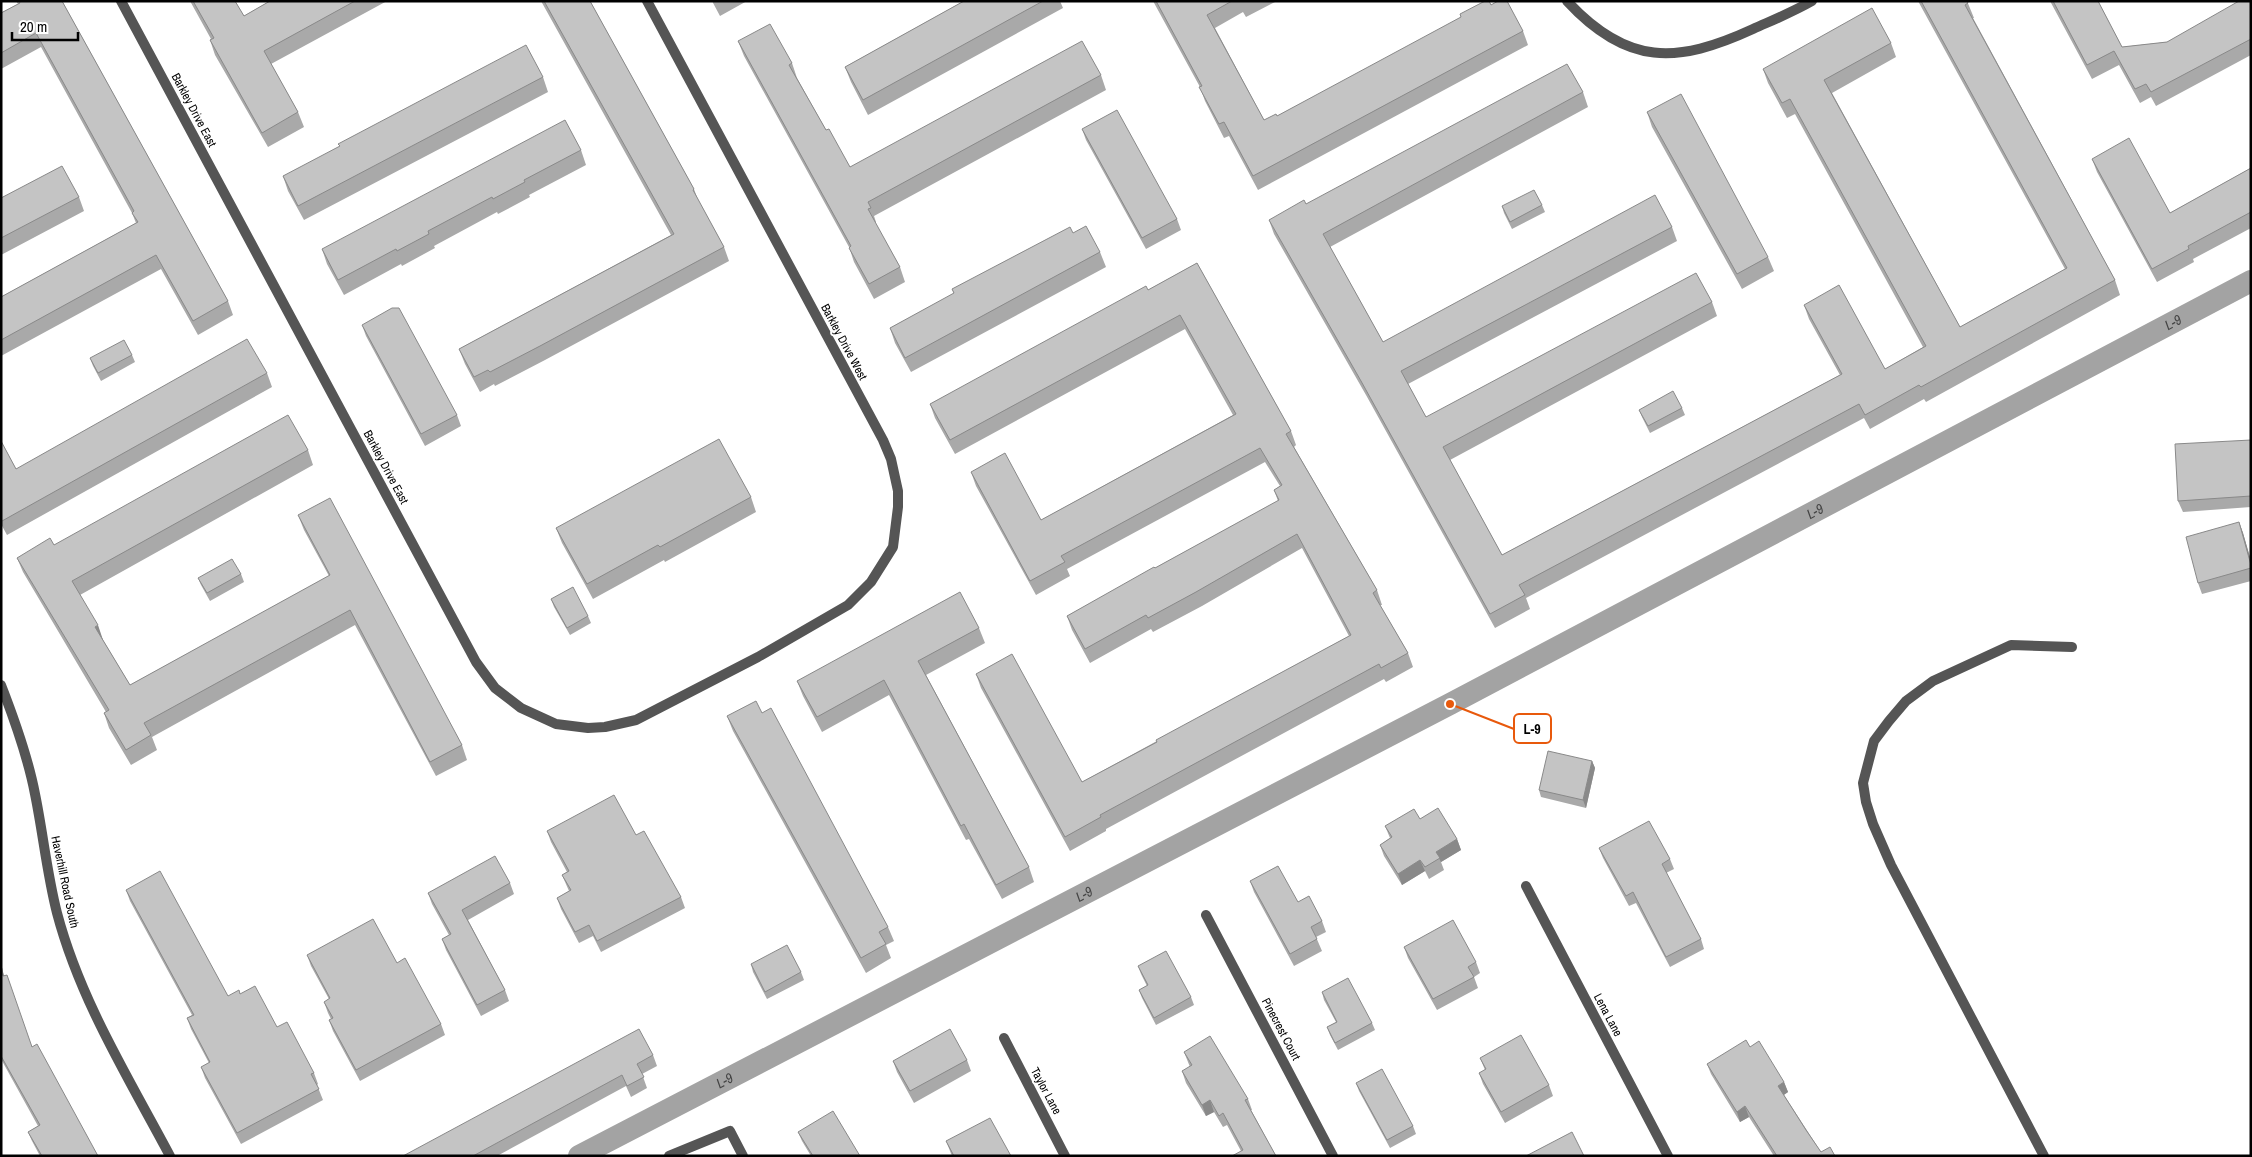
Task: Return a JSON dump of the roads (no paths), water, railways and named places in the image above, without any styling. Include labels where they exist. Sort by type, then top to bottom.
[{"type":"street","name":"Barkley Drive East","points":[[121,1],[476,662],[495,688],[521,708],[556,724],[588,728],[605,727],[636,720],[652,713],[758,657]]},
{"type":"street","name":"Barkley Drive West","points":[[647,1],[883,440],[895,475],[898,507],[893,547],[871,582],[848,605],[758,657]]},
{"type":"street","points":[[1567,1],[1599,32],[1628,46],[1659,53],[1692,52],[1723,42],[1812,1]]},
{"type":"street","points":[[2044,1156],[1891,865],[1873,824],[1866,802],[1863,783],[1874,741],[1906,700],[1933,681],[2011,645],[2072,646]]},
{"type":"street","name":"Haverhill Road South","points":[[1,685],[18,730],[35,792],[57,913],[75,969],[99,1023],[170,1156]]},
{"type":"street","name":"Lena Lane","points":[[1526,886],[1668,1156]]},
{"type":"street","name":"Pinecrest Court","points":[[1206,915],[1333,1156]]},
{"type":"street","name":"Taylor Lane","points":[[1004,1038],[1066,1156]]},
{"type":"street","points":[[669,1156],[730,1131],[742,1156]]},
{"type":"waterway","name":"L-9","points":[[579,1156],[1450,704],[2251,281]]},
{"type":"place","name":"L-9","points":[[1450,704]]}]
